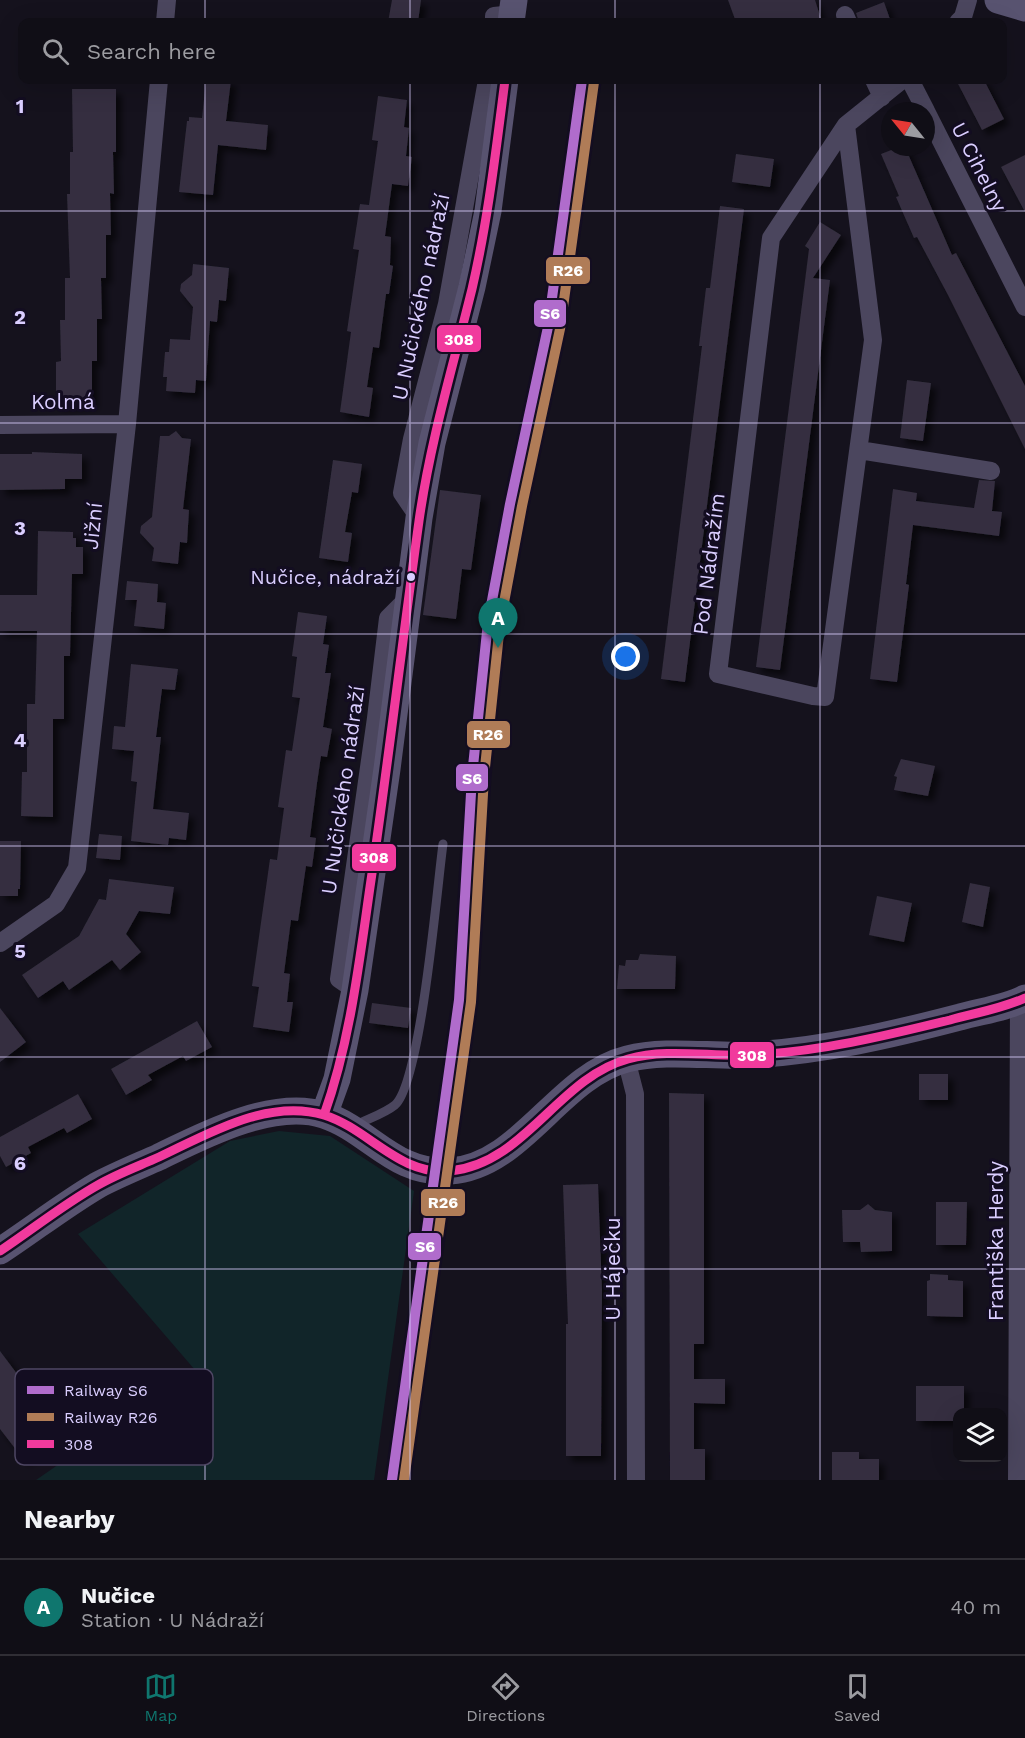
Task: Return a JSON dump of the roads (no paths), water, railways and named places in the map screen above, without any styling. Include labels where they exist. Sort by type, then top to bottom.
[{"type":"main road","points":[[1000,0],[1025,8]]},
{"type":"main road","points":[[324,1115],[337,1079],[354,990],[387,769],[419,518],[436,423],[472,287],[488,211],[505,84]]},
{"type":"main road","points":[[0,1251],[98,1186],[213,1131],[242,1120],[293,1112],[313,1112],[324,1115],[411,1166],[435,1171],[464,1169],[494,1156],[524,1135],[588,1076],[626,1059],[652,1055],[750,1055],[810,1049],[896,1034],[1022,1000]]},
{"type":"street","points":[[165,18],[167,0]]},
{"type":"street","points":[[962,18],[968,0]]},
{"type":"street","name":"Jižní","points":[[0,943],[56,904],[77,868],[127,424],[159,84]]},
{"type":"street","name":"U Nučického nádraží","points":[[419,518],[402,493],[412,439],[447,304],[486,84]]},
{"type":"street","points":[[876,84],[882,97]]},
{"type":"street","name":"Pod Nádražím","points":[[846,124],[873,340],[825,697],[718,674],[771,237],[846,124],[897,84]]},
{"type":"street","name":"U Cihelny","points":[[912,84],[921,102]]},
{"type":"street","name":"U Cihelny","points":[[935,129],[1025,307]]},
{"type":"street","name":"Kolmá","points":[[0,425],[127,424]]},
{"type":"street","points":[[859,450],[991,471]]},
{"type":"street","name":"Františka Herdy","points":[[1017,1480],[1022,1000]]},
{"type":"street","name":"U Háječku","points":[[626,1059],[635,1094],[636,1480]]},
{"type":"lane","points":[[349,1129],[395,1105],[403,1094],[419,1036],[443,844]]},
{"type":"rail line","name":"S6","points":[[392,1480],[459,1000],[472,776],[488,622],[510,504],[548,327],[581,84]]},
{"type":"rail line","name":"R26","points":[[404,1480],[471,1002],[484,777],[500,624],[522,506],[560,329],[594,84]]},
{"type":"place","name":"Nučice, nádraží","points":[[411,577]]},
{"type":"place","name":"Nučice","points":[[498,648]]}]
